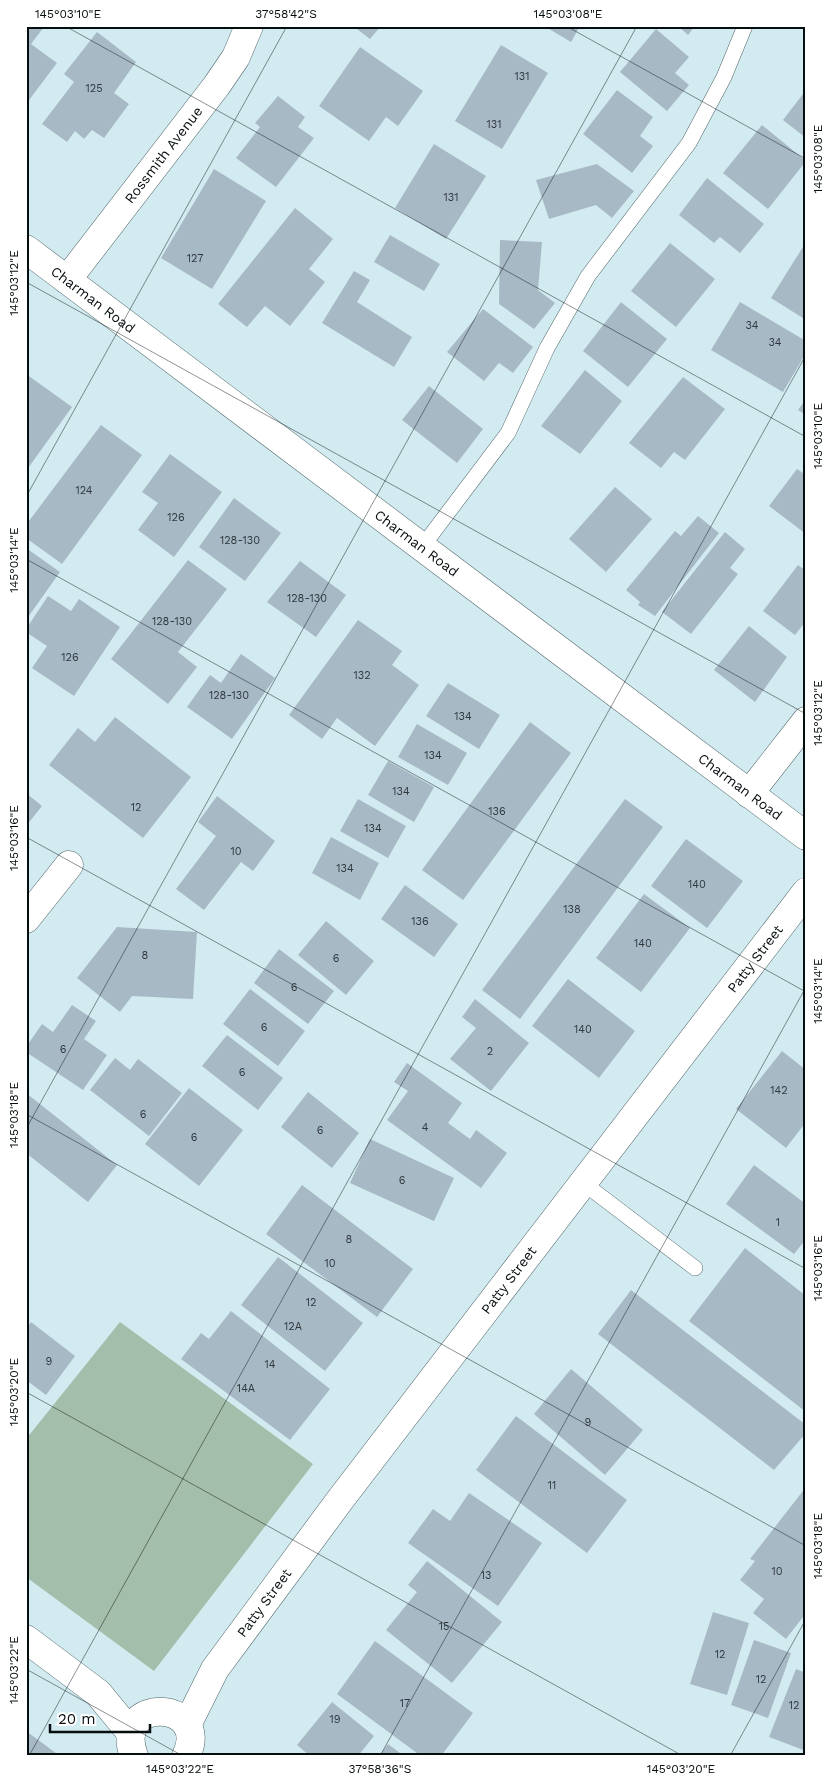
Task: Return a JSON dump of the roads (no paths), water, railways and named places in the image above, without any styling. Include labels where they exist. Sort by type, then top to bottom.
[{"type":"street","name":"Rossmith Avenue","points":[[67,280],[217,85],[236,58],[249,26]]},
{"type":"street","name":"Charman Road","points":[[26,249],[806,836]]},
{"type":"street","points":[[749,794],[806,721]]},
{"type":"street","points":[[26,919],[68,864]]},
{"type":"street","name":"Patty Street","points":[[167,1737],[215,1669],[582,1182],[806,892]]},
{"type":"street","points":[[26,1639],[98,1693],[167,1737]]},
{"type":"lane","points":[[422,547],[508,432],[547,348],[588,276],[689,143],[724,77],[745,26]]},
{"type":"lane","points":[[582,1182],[695,1268]]}]
